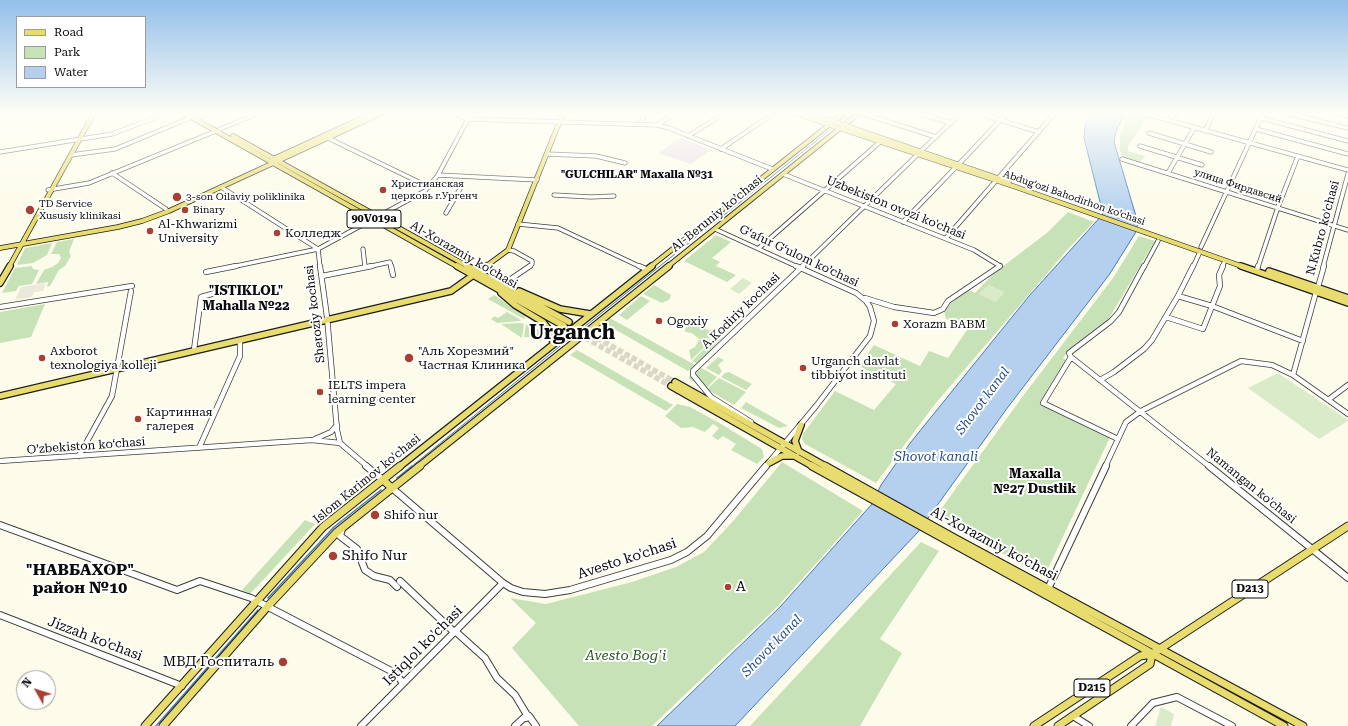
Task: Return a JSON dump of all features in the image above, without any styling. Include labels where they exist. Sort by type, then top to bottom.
[{"type":"main road","points":[[0,276],[74,147]]},
{"type":"main road","points":[[50,189],[71,156],[75,147]]},
{"type":"main road","name":"Al-Xorazmiy ko’chasi","points":[[249,147],[569,322]]},
{"type":"main road","points":[[0,248],[124,223],[166,209],[221,187],[303,147]]},
{"type":"main road","points":[[0,244],[20,243],[132,224],[156,216],[308,147]]},
{"type":"main road","points":[[0,396],[450,291],[508,250],[550,147]]},
{"type":"main road","name":"Al-Beruniy ko’chasi","points":[[593,312],[800,147]]},
{"type":"main road","name":"Al-Beruniy ko’chasi","points":[[606,316],[817,147]]},
{"type":"main road","name":"Abdug’ozi Bahodirhon ko’chasi","points":[[894,147],[955,168],[996,179]]},
{"type":"main road","name":"Abdug’ozi Bahodirhon ko’chasi","points":[[910,147],[960,164],[1013,186],[1257,269],[1348,302]]},
{"type":"main road","points":[[704,224],[715,229]]},
{"type":"main road","points":[[0,283],[20,243]]},
{"type":"main road","name":"Al-Xorazmiy ko’chasi","points":[[478,272],[490,284],[564,326]]},
{"type":"main road","points":[[490,284],[515,305],[543,322],[552,334],[553,344]]},
{"type":"main road","points":[[502,285],[560,309],[578,313],[593,312]]},
{"type":"main road","name":"Abdug’ozi Bahodirhon ko’chasi","points":[[1317,290],[1348,298]]},
{"type":"main road","name":"Islom Karimov ko'chasi","points":[[145,726],[320,530],[593,312]]},
{"type":"main road","name":"Islom Karimov ko'chasi","points":[[163,726],[268,606],[342,528],[606,316]]},
{"type":"main road","name":"Al-Xorazmiy ko’chasi","points":[[783,446],[760,430],[673,384],[797,454],[865,492],[1046,591],[1160,649],[1303,726]]},
{"type":"main road","points":[[769,463],[782,456],[797,454],[795,441],[801,426]]},
{"type":"main road","points":[[383,480],[392,488]]},
{"type":"main road","name":"D213","points":[[1152,654],[1348,526]]},
{"type":"main road","name":"Al-Xorazmiy ko’chasi","points":[[1046,591],[1152,654],[1280,725]]},
{"type":"main road","name":"D215","points":[[1034,726],[1140,656],[1152,654],[1150,664],[1058,726]]},
{"type":"street","points":[[0,152],[33,147]]},
{"type":"street","points":[[71,156],[115,149],[120,147]]},
{"type":"street","points":[[50,189],[85,184],[176,147]]},
{"type":"street","points":[[346,147],[429,187]]},
{"type":"street","points":[[206,272],[317,249],[429,187],[438,175],[453,147]]},
{"type":"street","points":[[716,147],[772,169]]},
{"type":"street","points":[[759,248],[874,147]]},
{"type":"street","points":[[922,151],[926,147]]},
{"type":"street","points":[[960,164],[976,147]]},
{"type":"street","points":[[946,238],[1025,147]]},
{"type":"street","points":[[1143,147],[1202,165]]},
{"type":"street","points":[[1168,173],[1183,147]]},
{"type":"street","points":[[1194,147],[1210,152]]},
{"type":"street","points":[[1201,247],[1248,147]]},
{"type":"street","points":[[1264,147],[1348,170]]},
{"type":"street","points":[[1322,147],[1348,154]]},
{"type":"street","points":[[547,154],[596,156],[625,163]]},
{"type":"street","name":"A.Kodiriy kochasi","points":[[760,430],[745,418],[711,397],[693,375],[693,371],[917,155]]},
{"type":"street","points":[[1257,269],[1278,207],[1298,156]]},
{"type":"street","name":"улица Фирдавсий","points":[[1122,159],[1348,230]]},
{"type":"street","points":[[903,222],[955,168]]},
{"type":"street","points":[[112,173],[166,209]]},
{"type":"street","name":"Uzbekiston ovozi ko'chasi","points":[[783,174],[946,238],[974,250],[1000,266],[948,301],[943,309],[934,313],[894,307],[863,298]]},
{"type":"street","name":"N.Kubro ko'chasi","points":[[1293,375],[1348,174]]},
{"type":"street","points":[[438,175],[537,180]]},
{"type":"street","name":"Sheroziy kochasi","points":[[221,187],[317,249],[322,276],[340,443]]},
{"type":"street","points":[[446,213],[460,189]]},
{"type":"street","points":[[554,195],[591,197],[614,196]]},
{"type":"street","points":[[518,224],[558,228],[646,269]]},
{"type":"street","name":"Gʻafur Gʻulom ko’chasi","points":[[715,229],[847,288],[863,298],[873,314],[873,329],[870,336],[801,426],[783,446]]},
{"type":"street","points":[[1118,439],[1043,403],[1071,357],[1069,353],[1111,321],[1119,312],[1158,241]]},
{"type":"street","points":[[362,249],[365,267]]},
{"type":"street","points":[[502,285],[523,272],[532,264],[532,261],[529,259],[514,251],[508,250]]},
{"type":"street","points":[[1100,380],[1114,372],[1144,348],[1156,334],[1178,296],[1199,254]]},
{"type":"street","points":[[322,276],[390,262],[393,275]]},
{"type":"street","points":[[1166,317],[1193,328],[1203,329],[1220,286],[1219,275],[1224,263]]},
{"type":"street","points":[[0,307],[131,288],[112,396],[79,456]]},
{"type":"street","points":[[194,350],[201,297],[215,293]]},
{"type":"street","points":[[1178,296],[1212,306],[1303,341]]},
{"type":"street","points":[[199,448],[240,356],[240,340]]},
{"type":"street","name":"Namangan ko'chasi","points":[[1071,357],[1141,410],[1348,578]]},
{"type":"street","points":[[1046,591],[1126,422],[1141,410],[1241,361],[1248,361],[1272,365],[1293,375],[1348,414]]},
{"type":"street","points":[[1328,400],[1348,385]]},
{"type":"street","points":[[312,440],[323,437],[331,432],[337,425]]},
{"type":"street","name":"O’zbekiston ko‘chasi","points":[[0,461],[312,440],[340,443]]},
{"type":"street","points":[[340,443],[383,480]]},
{"type":"street","name":"Avesto ko'chasi","points":[[392,488],[503,583],[511,588],[523,592],[545,594],[558,593],[599,582],[675,558],[687,552],[707,536],[783,446]]},
{"type":"street","points":[[0,525],[176,590],[200,582],[238,592],[257,600],[395,673],[403,683]]},
{"type":"street","points":[[342,528],[340,536],[358,549],[365,570],[374,576],[390,580],[398,584],[485,658],[497,678],[515,695],[527,715],[516,726]]},
{"type":"street","name":"Istiqlol ko'chasi","points":[[361,726],[503,583]]},
{"type":"street","name":"Jizzah ko'chasi","points":[[0,615],[182,686]]},
{"type":"street","points":[[1131,726],[1153,703],[1177,697],[1232,726]]},
{"type":"street","points":[[516,726],[529,716],[536,726]]},
{"type":"street","points":[[1073,716],[1089,726]]},
{"type":"shaded area","points":[[667,147],[703,147],[711,150],[691,164],[658,153]]},
{"type":"shaded area","points":[[46,283],[43,291],[34,292],[32,297],[15,300],[21,287]]},
{"type":"green space","points":[[1120,147],[1128,147],[1128,151],[1145,156],[1140,162],[1123,159]]},
{"type":"green space","points":[[1068,212],[1094,222],[1067,250],[935,404],[876,483],[805,444],[802,439],[803,434],[835,391],[874,410],[896,384],[859,366],[874,345],[920,366],[929,351],[948,358],[969,327],[946,319],[944,311],[942,310],[968,290],[975,293],[993,274],[1048,232]]},
{"type":"green space","points":[[716,235],[731,242],[712,258],[720,262],[716,266],[736,275],[727,282],[684,261]]},
{"type":"green space","points":[[1139,236],[1155,241],[1108,320],[1070,349],[1063,358],[1067,361],[1045,402],[1112,433],[1044,577],[936,516],[1023,396],[1113,278]]},
{"type":"green space","points":[[74,239],[69,252],[71,256],[65,266],[59,270],[50,286],[47,287],[48,282],[36,284],[44,270],[58,263],[61,258],[59,254],[51,254],[57,242]]},
{"type":"green space","points":[[52,243],[47,255],[33,263],[17,265],[25,248]]},
{"type":"green space","points":[[32,266],[33,269],[39,270],[32,284],[19,286],[16,291],[2,293],[15,268]]},
{"type":"green space","points":[[743,278],[752,283],[739,294],[730,289]]},
{"type":"green space","points":[[654,285],[671,295],[669,300],[662,303],[643,294]]},
{"type":"green space","points":[[989,285],[1005,292],[995,302],[978,294]]},
{"type":"green space","points":[[494,295],[525,316],[525,318],[524,319],[488,299]]},
{"type":"green space","points":[[641,296],[650,301],[627,320],[619,315]]},
{"type":"green space","points":[[45,304],[31,337],[0,343],[0,312]]},
{"type":"green space","points":[[507,312],[521,320],[497,323],[491,319],[495,316],[498,318]]},
{"type":"green space","points":[[608,317],[695,365],[688,371],[602,322]]},
{"type":"green space","points":[[692,322],[721,337],[699,339],[692,333],[685,332],[685,329]]},
{"type":"green space","points":[[501,324],[524,324],[522,338]]},
{"type":"green space","points":[[528,324],[544,333],[541,342],[534,337],[524,337],[526,325]]},
{"type":"green space","points":[[723,337],[697,364],[692,361],[712,341],[711,339]]},
{"type":"green space","points":[[710,339],[711,341],[691,360],[689,350],[695,347],[699,340]]},
{"type":"green space","points":[[577,350],[673,405],[666,411],[570,355]]},
{"type":"green space","points":[[718,357],[724,360],[718,365],[722,371],[719,375],[706,368]]},
{"type":"green space","points":[[700,367],[717,377],[706,389],[688,378]]},
{"type":"green space","points":[[729,372],[752,384],[746,390],[721,377],[725,373]]},
{"type":"green space","points":[[1278,373],[1348,421],[1319,439],[1248,388]]},
{"type":"green space","points":[[719,378],[746,392],[734,405],[710,391],[708,388]]},
{"type":"green space","points":[[746,402],[788,426],[779,428],[741,408]]},
{"type":"green space","points":[[677,404],[690,407],[721,424],[762,449],[764,457],[757,464],[731,450],[736,444],[723,436],[718,440],[712,436],[719,428],[713,424],[705,432],[693,427],[681,428],[665,416]]},
{"type":"green space","name":"Avesto Bog'i","points":[[782,462],[863,511],[777,607],[652,726],[579,726],[512,648],[536,623],[510,598],[546,604],[632,582],[676,567],[704,552],[734,520]]},
{"type":"green space","points":[[305,520],[315,524],[250,594],[242,590]]},
{"type":"green space","points":[[921,542],[939,551],[880,639],[902,653],[860,726],[750,726]]},
{"type":"green space","points":[[1161,707],[1174,714],[1171,726],[1155,726]]},
{"type":"water","name":"Shovot kanali","points":[[1086,147],[1115,147],[1138,223],[1136,232],[1109,275],[1008,407],[918,532],[735,726],[657,726],[780,607],[872,504],[881,485],[911,442],[1029,296],[1103,214]]},
{"type":"waterway","points":[[713,224],[809,147]]},
{"type":"waterway","points":[[583,328],[706,229]]},
{"type":"waterway","points":[[411,467],[575,334]]},
{"type":"waterway","points":[[397,478],[412,466]]},
{"type":"waterway","points":[[268,598],[334,527],[381,490]]},
{"type":"waterway","points":[[156,726],[258,610]]},
{"type":"tunnel","points":[[569,322],[675,382]]},
{"type":"tunnel","points":[[564,326],[671,386]]},
{"type":"place","name":"Христианская церковь г.Ургенч","points":[[383,190]]},
{"type":"place","name":"3-son Oilaviy poliklinika","points":[[177,197]]},
{"type":"place","name":"TD Service Xususiy klinikasi","points":[[30,210]]},
{"type":"place","name":"Binary","points":[[185,210]]},
{"type":"place","name":"Al-Khwarizmi University","points":[[150,231]]},
{"type":"place","name":"Колледж","points":[[277,233]]},
{"type":"place","name":"Ogoxiy","points":[[659,321]]},
{"type":"place","name":"Xorazm BABM","points":[[895,324]]},
{"type":"place","name":"Axborot texnologiya kolleji","points":[[42,358]]},
{"type":"place","name":"\"Аль Хорезмий\" Частная Клиника","points":[[409,358]]},
{"type":"place","name":"Urganch davlat tibbiyot instituti","points":[[803,368]]},
{"type":"place","name":"IELTS impera learning center","points":[[320,392]]},
{"type":"place","name":"Картинная галерея","points":[[138,419]]},
{"type":"place","name":"Shifo nur","points":[[375,515]]},
{"type":"place","name":"Shifo Nur","points":[[333,556]]},
{"type":"place","name":"A","points":[[728,587]]},
{"type":"place","name":"МВД Госпиталь","points":[[283,662]]},
{"type":"district","name":"\"GULCHILAR\" Maxalla №31","points":[[637,175]]},
{"type":"district","name":"\"ISTIKLOL\" Mahalla №22","points":[[246,298]]},
{"type":"district","name":"Urganch","points":[[572,333]]},
{"type":"district","name":"Maxalla №27 Dustlik","points":[[1035,482]]},
{"type":"district","name":"\"НАВБАХОР\" район №10","points":[[80,579]]},
{"type":"water label","name":"Shovot kanal","points":[[983,401]]},
{"type":"water label","name":"Shovot kanal","points":[[772,646]]}]
